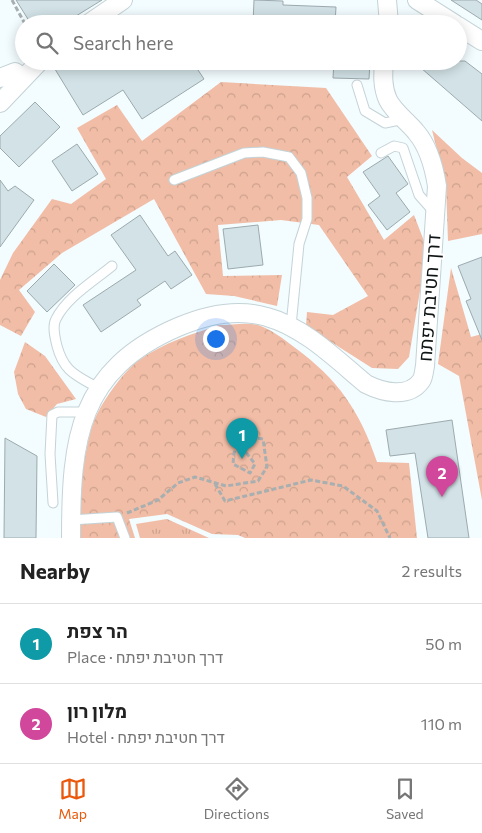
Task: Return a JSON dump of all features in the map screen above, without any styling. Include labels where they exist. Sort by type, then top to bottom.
[{"type":"street","points":[[101,15],[123,0]]},
{"type":"street","points":[[387,0],[388,15]]},
{"type":"street","points":[[417,0],[441,15]]},
{"type":"street","points":[[467,32],[482,41]]},
{"type":"street","points":[[0,103],[31,70]]},
{"type":"street","name":"דרך חטיבת יפתח","points":[[71,538],[73,463],[78,435],[86,412],[98,388],[120,363],[141,346],[190,322],[216,314],[242,313],[266,316],[290,326],[366,384],[379,391],[396,393],[413,388],[422,380],[425,366],[437,186],[434,167],[418,133],[388,101],[383,84],[384,70]]},
{"type":"street","points":[[0,78],[15,72],[23,78]]},
{"type":"lane","points":[[357,85],[365,111],[385,122],[404,119]]},
{"type":"lane","points":[[381,153],[394,146],[403,148],[419,195],[436,213]]},
{"type":"lane","points":[[174,180],[244,153],[263,152],[289,157],[301,172],[307,198],[307,219],[299,244],[290,326]]},
{"type":"lane","points":[[98,388],[74,374],[61,361],[55,336],[55,320],[70,301],[112,266]]},
{"type":"lane","points":[[53,504],[50,454],[52,415],[58,412],[86,412]]},
{"type":"lane","points":[[71,520],[117,517],[126,538]]},
{"type":"path","points":[[12,0],[20,15]]},
{"type":"path","points":[[117,517],[158,500],[178,483],[195,477],[226,486],[258,481],[267,467],[264,439],[242,436],[234,453],[233,464],[250,472],[255,464],[244,451]]},
{"type":"path","points":[[214,483],[225,501],[311,480],[344,486],[377,512],[390,538]]},
{"type":"green space","points":[[221,82],[326,88],[372,156],[347,177],[384,240],[414,215],[427,249],[409,357],[398,369],[372,368],[306,326],[307,312],[333,315],[368,296],[319,225],[281,220],[218,225],[223,276],[282,275],[277,306],[234,296],[206,294],[154,199],[62,253],[19,290],[35,312],[21,336],[0,325],[0,280],[13,253],[52,199],[71,204],[106,179],[77,128],[117,105],[142,141]]},
{"type":"green space","points":[[432,130],[462,158],[482,173],[482,234],[448,241],[446,186]]},
{"type":"green space","points":[[451,268],[471,337],[482,334],[482,500],[459,376],[438,364]]},
{"type":"green space","points":[[254,324],[286,341],[323,371],[346,397],[363,427],[377,462],[409,463],[417,538],[245,538],[238,535],[212,534],[167,514],[129,519],[135,538],[80,538],[80,496],[87,446],[94,421],[107,397],[126,372],[148,354],[178,339],[219,325]]},
{"type":"green space","points":[[25,342],[45,356],[76,399],[57,404],[46,417],[26,409],[18,394],[14,372]]},
{"type":"green space","points":[[167,519],[209,538],[140,538],[136,524]]},
{"type":"building","points":[[16,0],[102,0],[78,15],[25,15]]},
{"type":"building","points":[[254,0],[283,1],[283,5],[336,7],[336,15],[253,15]]},
{"type":"building","points":[[451,0],[476,0],[482,4],[482,20]]},
{"type":"building","points":[[467,63],[482,74],[482,121],[423,70],[467,70]]},
{"type":"building","points":[[56,70],[198,70],[204,79],[142,119],[123,90],[83,115]]},
{"type":"building","points":[[333,70],[370,70],[369,79],[333,78]]},
{"type":"building","points":[[35,102],[60,127],[19,167],[0,148],[0,136]]},
{"type":"building","points":[[77,144],[98,174],[72,191],[52,161]]},
{"type":"building","points":[[388,156],[408,184],[396,193],[410,212],[387,230],[368,205],[380,196],[363,172]]},
{"type":"building","points":[[0,180],[8,191],[15,186],[34,200],[0,247]]},
{"type":"building","points":[[140,215],[168,256],[175,251],[192,275],[171,289],[165,281],[137,300],[141,305],[101,332],[83,305],[136,270],[111,235]]},
{"type":"building","points":[[258,225],[263,265],[228,269],[223,229]]},
{"type":"building","points":[[482,257],[482,340],[466,301],[471,299],[458,266]]},
{"type":"building","points":[[54,264],[75,285],[47,312],[27,291]]},
{"type":"building","points":[[452,420],[469,538],[428,538],[415,453],[390,456],[386,430]]},
{"type":"building","points":[[5,438],[37,456],[36,538],[4,538]]},
{"type":"place","name":"הר צפת","points":[[242,459]]},
{"type":"place","name":"מלון רון","points":[[442,497]]}]
